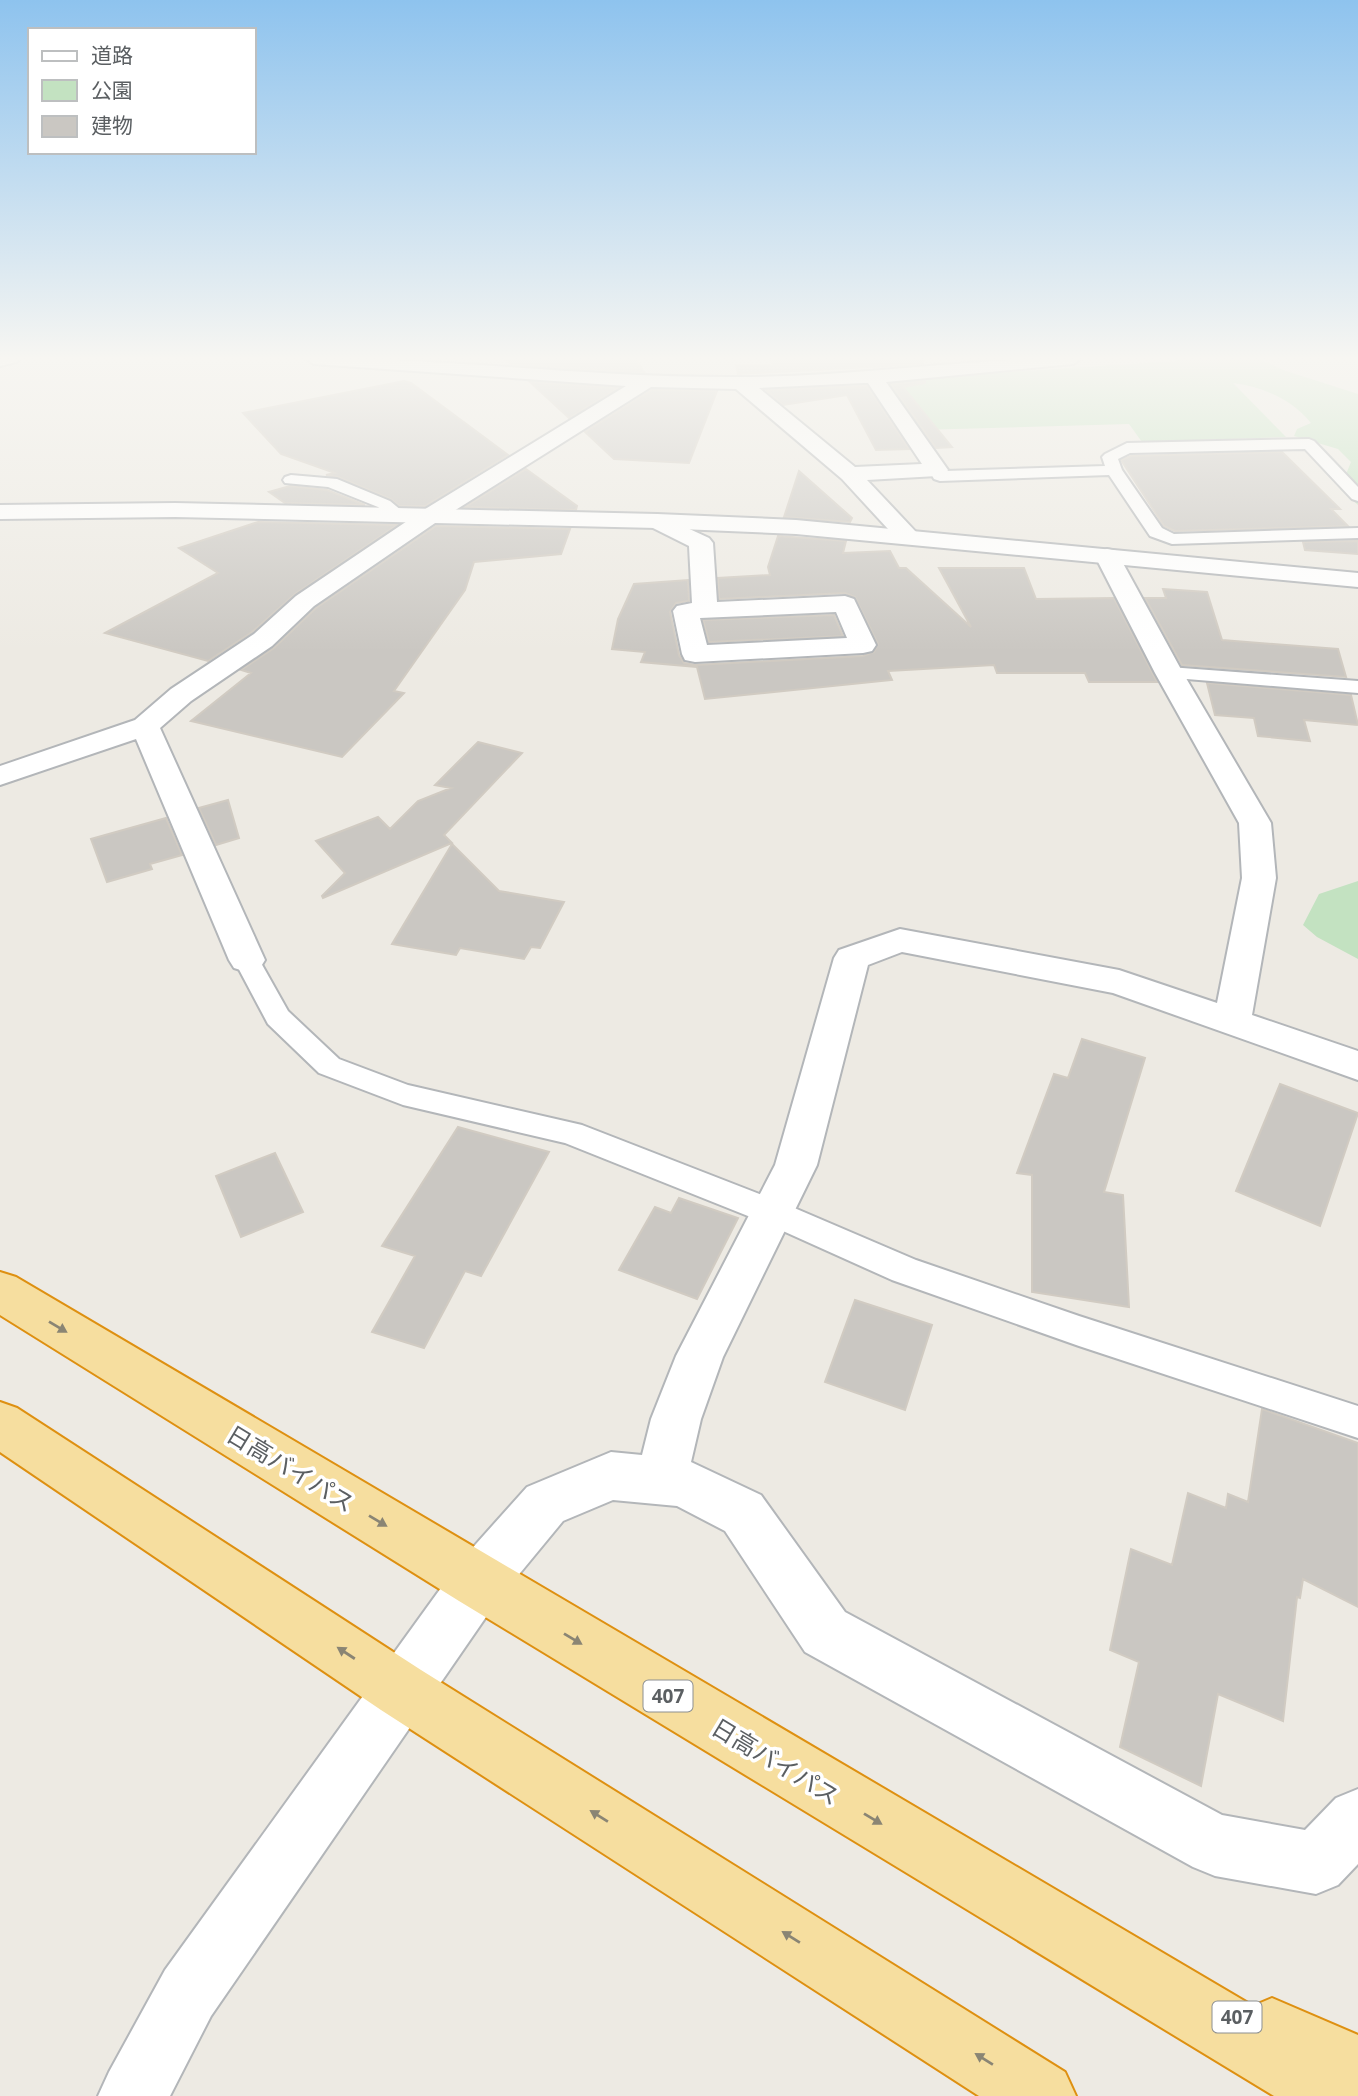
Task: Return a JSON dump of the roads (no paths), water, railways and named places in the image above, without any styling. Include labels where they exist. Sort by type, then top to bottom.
[{"type":"highway","name":"日高バイパス","points":[[0,1292],[478,1582],[1339,2096]]},
{"type":"highway","points":[[0,1424],[401,1690],[1041,2096]]},
{"type":"highway","name":"407","points":[[1116,1964],[1358,2070]]},
{"type":"street","points":[[0,776],[145,726],[181,695],[262,640],[305,601],[430,516],[527,456]]},
{"type":"street","points":[[828,456],[850,474],[908,537]]},
{"type":"street","points":[[927,456],[937,470]]},
{"type":"street","points":[[850,474],[937,470]]},
{"type":"street","points":[[0,512],[176,510],[657,521],[796,527],[1358,580]]},
{"type":"street","points":[[657,521],[701,543],[705,610]]},
{"type":"street","points":[[1107,556],[1169,673],[1255,823],[1259,878],[1232,1021]]},
{"type":"street","points":[[845,604],[863,645],[695,654],[686,611],[705,610],[845,604]]},
{"type":"street","points":[[145,726],[247,961]]},
{"type":"street","points":[[662,1479],[676,1419],[700,1356],[796,1165],[852,958],[900,940],[1119,982],[1358,1066]]},
{"type":"street","points":[[133,2096],[188,1993],[478,1582],[545,1504],[611,1476],[682,1482],[743,1513],[825,1632],[1215,1845],[1316,1863],[1358,1820]]},
{"type":"lane","points":[[1112,456],[1110,457],[1114,470],[1156,532],[1172,539],[1358,533]]},
{"type":"lane","points":[[1320,456],[1358,496]]},
{"type":"lane","points":[[937,470],[940,476],[1114,470]]},
{"type":"lane","points":[[292,480],[331,482],[384,505],[400,516]]},
{"type":"lane","points":[[1169,673],[1358,687]]},
{"type":"lane","points":[[247,961],[278,1017],[329,1066],[403,1094],[571,1133],[774,1213],[904,1270],[1079,1331],[1358,1422]]}]
